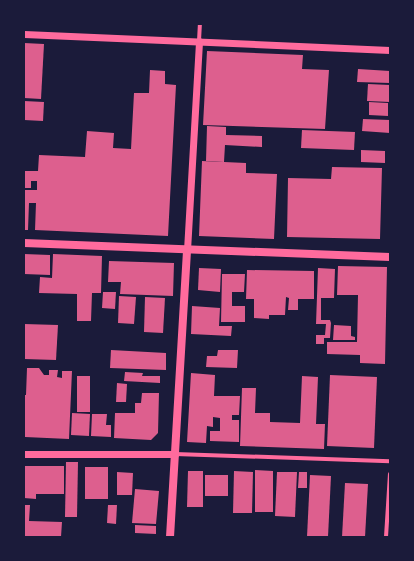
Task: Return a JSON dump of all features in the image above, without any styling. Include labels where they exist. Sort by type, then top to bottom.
[{"type":"main road","points":[[24,243],[390,257]]},
{"type":"main road","points":[[170,537],[187,250]]},
{"type":"street","points":[[187,250],[200,24]]},
{"type":"street","points":[[24,34],[390,50]]},
{"type":"street","points":[[24,454],[175,454],[390,461]]},
{"type":"street","points":[[386,537],[390,474]]},
{"type":"building","points":[[24,43],[44,44],[41,99],[24,98]]},
{"type":"building","points":[[207,51],[303,55],[302,69],[329,70],[325,129],[203,125]]},
{"type":"building","points":[[358,69],[390,71],[390,83],[357,82]]},
{"type":"building","points":[[150,70],[165,71],[165,84],[176,85],[168,236],[35,230],[36,203],[29,203],[28,230],[24,230],[24,190],[37,190],[37,181],[31,181],[31,188],[24,188],[24,171],[38,171],[39,155],[85,157],[87,131],[114,133],[113,148],[131,149],[134,93],[149,93]]},
{"type":"building","points":[[368,84],[390,85],[390,102],[367,101]]},
{"type":"building","points":[[24,101],[44,102],[43,121],[24,120]]},
{"type":"building","points":[[369,102],[388,103],[388,116],[369,115]]},
{"type":"building","points":[[363,119],[390,120],[390,133],[362,131]]},
{"type":"building","points":[[207,126],[226,127],[226,135],[262,136],[262,147],[225,145],[224,162],[206,161]]},
{"type":"building","points":[[302,130],[355,132],[354,150],[301,148]]},
{"type":"building","points":[[361,150],[385,151],[385,163],[361,162]]},
{"type":"building","points":[[202,161],[246,163],[246,173],[277,174],[274,239],[199,236]]},
{"type":"building","points":[[332,167],[382,168],[380,239],[287,237],[288,178],[331,179]]},
{"type":"building","points":[[24,254],[50,255],[50,275],[24,274]]},
{"type":"building","points":[[53,254],[102,256],[101,293],[92,293],[91,321],[77,321],[77,294],[39,293],[40,277],[52,278]]},
{"type":"building","points":[[109,261],[174,263],[173,296],[120,294],[121,282],[108,282]]},
{"type":"building","points":[[338,266],[387,267],[385,364],[360,363],[360,355],[327,354],[327,342],[357,342],[358,295],[337,295]]},
{"type":"building","points":[[199,268],[221,269],[220,292],[198,290]]},
{"type":"building","points":[[318,268],[335,269],[334,298],[321,298],[321,320],[330,320],[331,323],[330,338],[324,338],[324,344],[316,344],[316,335],[325,335],[326,324],[316,324]]},
{"type":"building","points":[[247,270],[314,271],[314,299],[298,299],[298,310],[288,310],[289,298],[286,297],[285,315],[269,315],[269,319],[254,318],[254,299],[246,299]]},
{"type":"building","points":[[222,274],[245,274],[244,292],[232,292],[232,306],[245,306],[245,322],[221,322]]},
{"type":"building","points":[[103,292],[116,292],[115,309],[102,308]]},
{"type":"building","points":[[119,296],[136,297],[134,324],[118,323]]},
{"type":"building","points":[[145,297],[165,298],[163,333],[144,332]]},
{"type":"building","points":[[192,306],[220,308],[219,326],[232,326],[231,336],[191,334]]},
{"type":"building","points":[[24,324],[58,325],[56,360],[24,359]]},
{"type":"building","points":[[334,325],[351,326],[351,336],[355,337],[355,340],[333,340]]},
{"type":"building","points":[[111,350],[166,353],[166,370],[110,368]]},
{"type":"building","points":[[218,350],[238,350],[237,368],[206,367],[207,356],[217,356]]},
{"type":"building","points":[[27,368],[39,368],[44,375],[49,375],[49,370],[58,370],[57,377],[62,378],[62,371],[72,371],[69,439],[25,437],[24,395],[26,395]]},
{"type":"building","points":[[125,372],[143,373],[142,376],[160,376],[160,383],[124,381]]},
{"type":"building","points":[[191,373],[215,375],[214,396],[240,396],[239,415],[232,415],[232,420],[239,420],[239,442],[210,441],[210,431],[220,431],[220,418],[213,417],[213,427],[207,426],[206,443],[187,442]]},
{"type":"building","points":[[330,375],[377,377],[374,448],[327,446]]},
{"type":"building","points":[[77,376],[90,376],[90,412],[77,412]]},
{"type":"building","points":[[302,376],[318,377],[316,424],[325,424],[324,449],[240,446],[242,388],[256,388],[255,413],[270,413],[270,422],[300,423]]},
{"type":"building","points":[[117,383],[127,384],[126,402],[116,402]]},
{"type":"building","points":[[142,393],[159,393],[158,433],[151,440],[114,438],[115,413],[135,413],[135,403],[141,403]]},
{"type":"building","points":[[72,413],[90,414],[89,436],[71,435]]},
{"type":"building","points":[[92,414],[107,414],[106,425],[111,425],[111,437],[91,436]]},
{"type":"building","points":[[66,462],[78,462],[77,517],[65,517]]},
{"type":"building","points":[[24,466],[64,466],[64,494],[36,494],[36,499],[24,498]]},
{"type":"building","points":[[85,467],[108,467],[108,499],[85,499]]},
{"type":"building","points":[[255,470],[273,471],[273,512],[255,512]]},
{"type":"building","points":[[188,471],[203,471],[203,507],[187,507]]},
{"type":"building","points":[[234,471],[253,472],[252,513],[233,513]]},
{"type":"building","points":[[117,472],[133,473],[132,495],[117,495]]},
{"type":"building","points":[[277,472],[297,472],[295,517],[275,516]]},
{"type":"building","points":[[299,472],[307,472],[307,488],[298,488]]},
{"type":"building","points":[[205,475],[228,475],[228,496],[205,496]]},
{"type":"building","points":[[310,475],[331,476],[328,537],[307,537]]},
{"type":"building","points":[[345,483],[368,484],[365,537],[342,537]]},
{"type":"building","points":[[135,489],[159,491],[156,524],[132,523]]},
{"type":"building","points":[[24,505],[30,505],[29,521],[62,522],[61,537],[24,537]]},
{"type":"building","points":[[108,505],[117,505],[116,524],[107,523]]},
{"type":"building","points":[[135,525],[156,526],[156,534],[135,533]]}]
